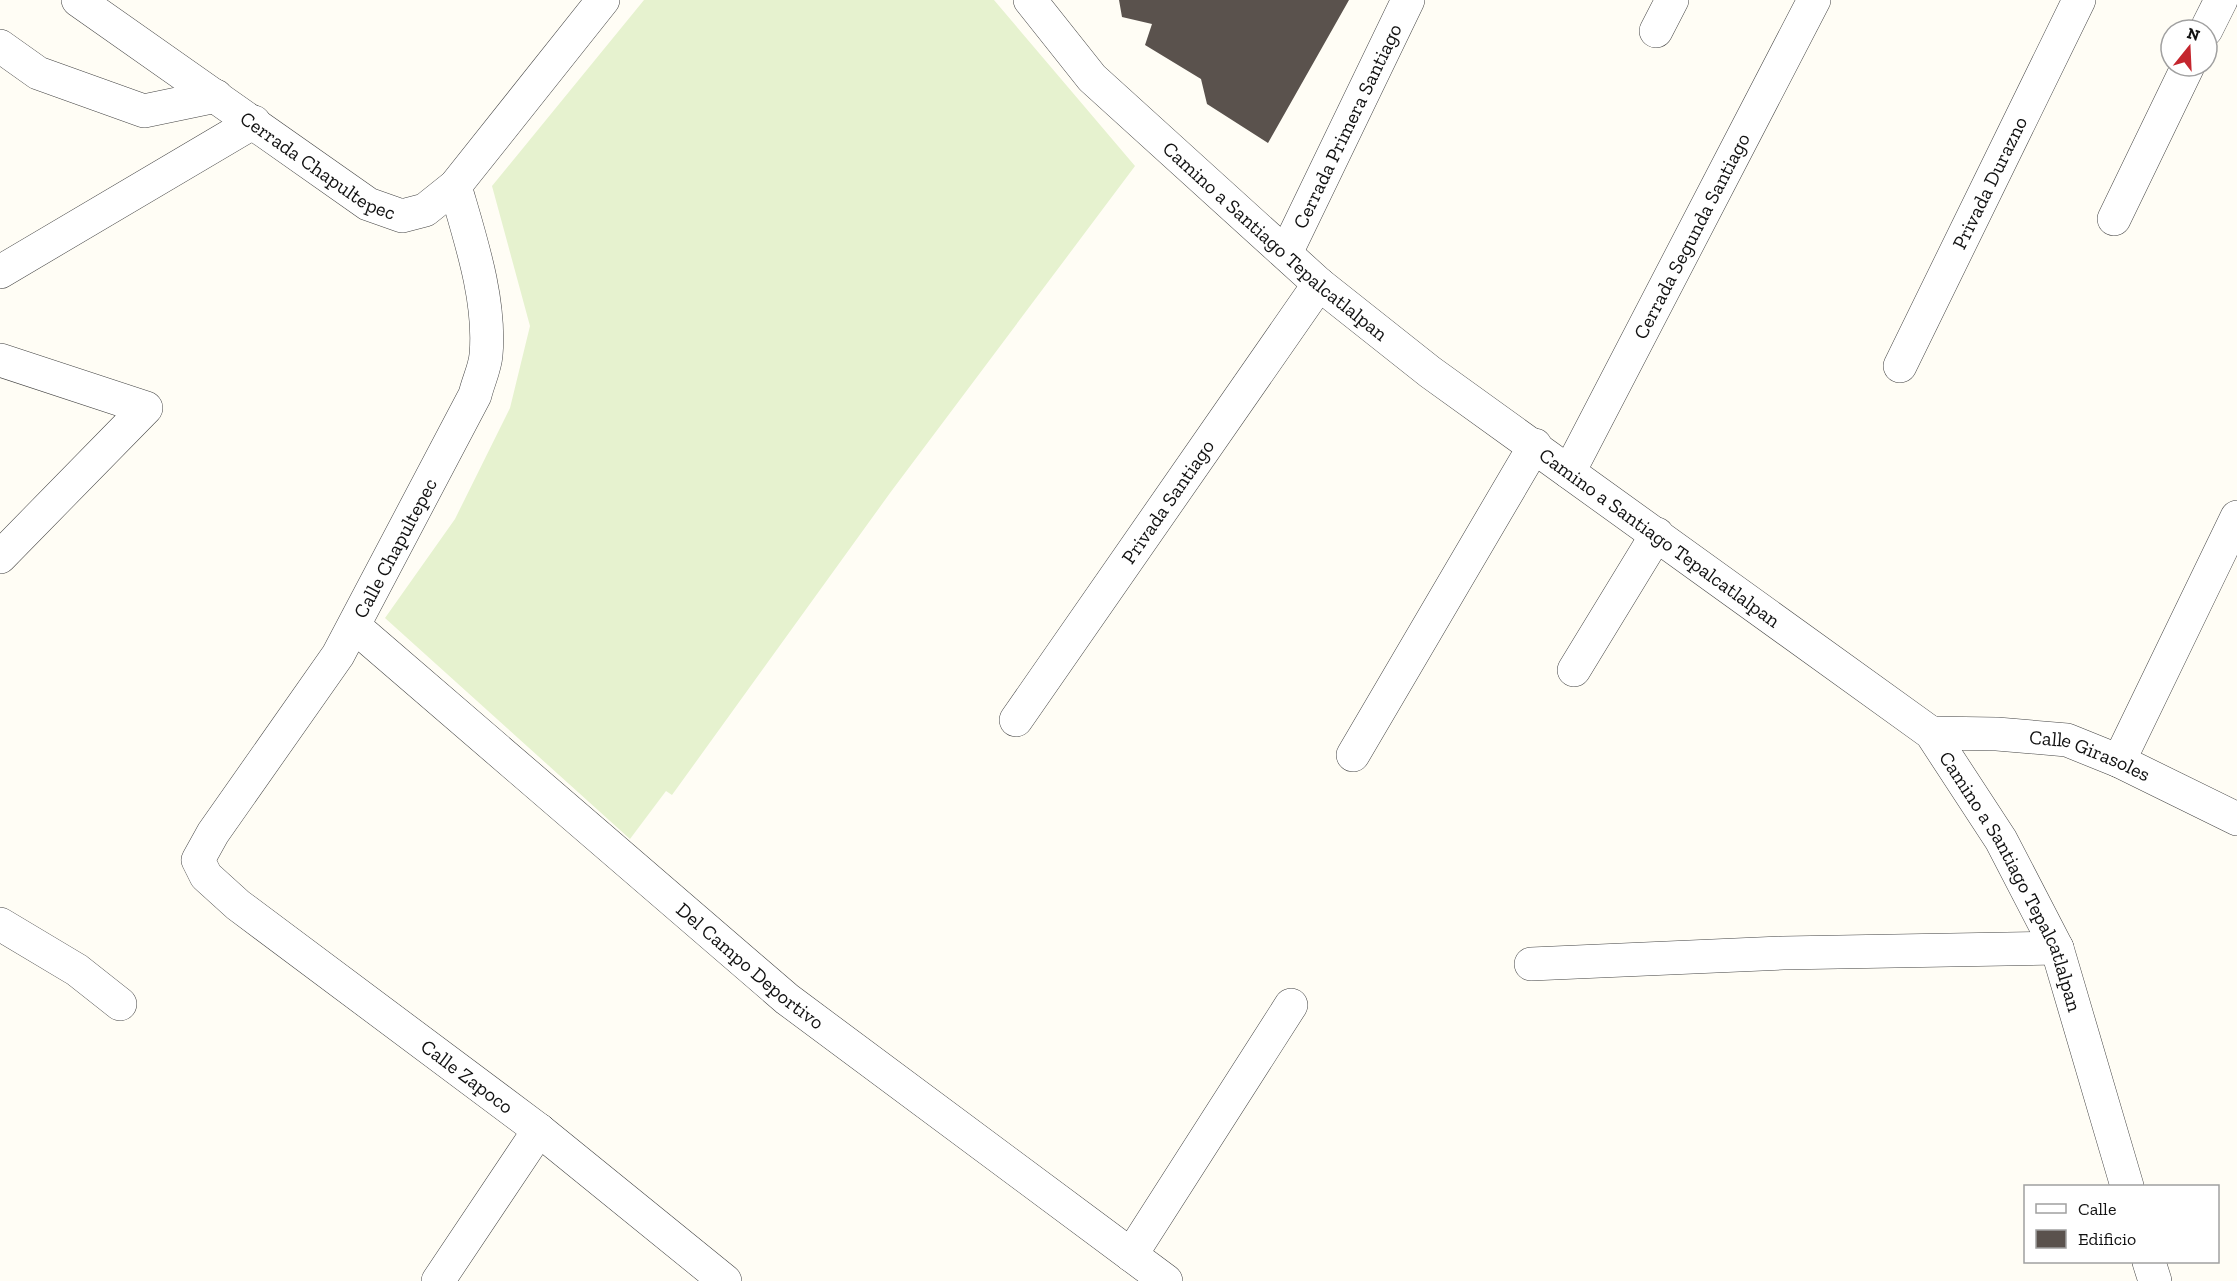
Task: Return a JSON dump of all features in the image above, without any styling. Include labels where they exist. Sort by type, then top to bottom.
[{"type":"street","name":"Cerrada Chapultepec","points":[[78,0],[368,204],[402,216],[425,210],[455,186],[603,0]]},
{"type":"street","name":"Camino a Santiago Tepalcatlalpan","points":[[1030,0],[1092,78],[1319,284],[1430,372],[1931,733],[2001,840],[2057,948],[2127,1185]]},
{"type":"street","name":"Cerrada Primera Santiago","points":[[1286,253],[1408,0]]},
{"type":"street","points":[[1656,31],[1672,0]]},
{"type":"street","name":"Cerrada Segunda Santiago","points":[[1569,472],[1814,0]]},
{"type":"street","name":"Privada Durazno","points":[[1900,366],[2079,0]]},
{"type":"street","points":[[2212,18],[2221,0]]},
{"type":"street","points":[[0,46],[38,73],[144,111],[216,96]]},
{"type":"street","points":[[2114,219],[2182,78]]},
{"type":"street","points":[[0,272],[254,122]]},
{"type":"street","name":"Calle Chapultepec","points":[[206,876],[198,860],[213,832],[338,655],[475,395],[486,356],[484,302],[474,254],[455,186]]},
{"type":"street","name":"Privada Santiago","points":[[1016,720],[1319,284]]},
{"type":"street","points":[[0,360],[146,408],[0,557]]},
{"type":"street","points":[[1353,755],[1534,446]]},
{"type":"street","points":[[2119,760],[2237,517]]},
{"type":"street","points":[[1574,670],[1657,534]]},
{"type":"street","name":"Del Campo Deportivo","points":[[354,626],[787,999],[1166,1281]]},
{"type":"street","name":"Calle Girasoles","points":[[1931,733],[1997,734],[2067,740],[2234,809]]},
{"type":"street","name":"Calle Zapoco","points":[[206,876],[238,905],[539,1130],[725,1281]]},
{"type":"street","points":[[0,924],[77,970],[120,1004]]},
{"type":"street","points":[[1531,964],[1784,953],[2057,948]]},
{"type":"street","points":[[1131,1255],[1291,1005]]},
{"type":"street","points":[[438,1281],[539,1130]]},
{"type":"street","points":[[2149,1263],[2155,1281]]},
{"type":"green space","points":[[644,0],[994,0],[1135,166],[890,493],[672,795],[666,791],[630,839],[385,618],[455,519],[510,408],[530,326],[492,186]]},
{"type":"building","points":[[1119,0],[1349,0],[1268,143],[1207,104],[1201,79],[1145,45],[1152,24],[1122,17]]}]
